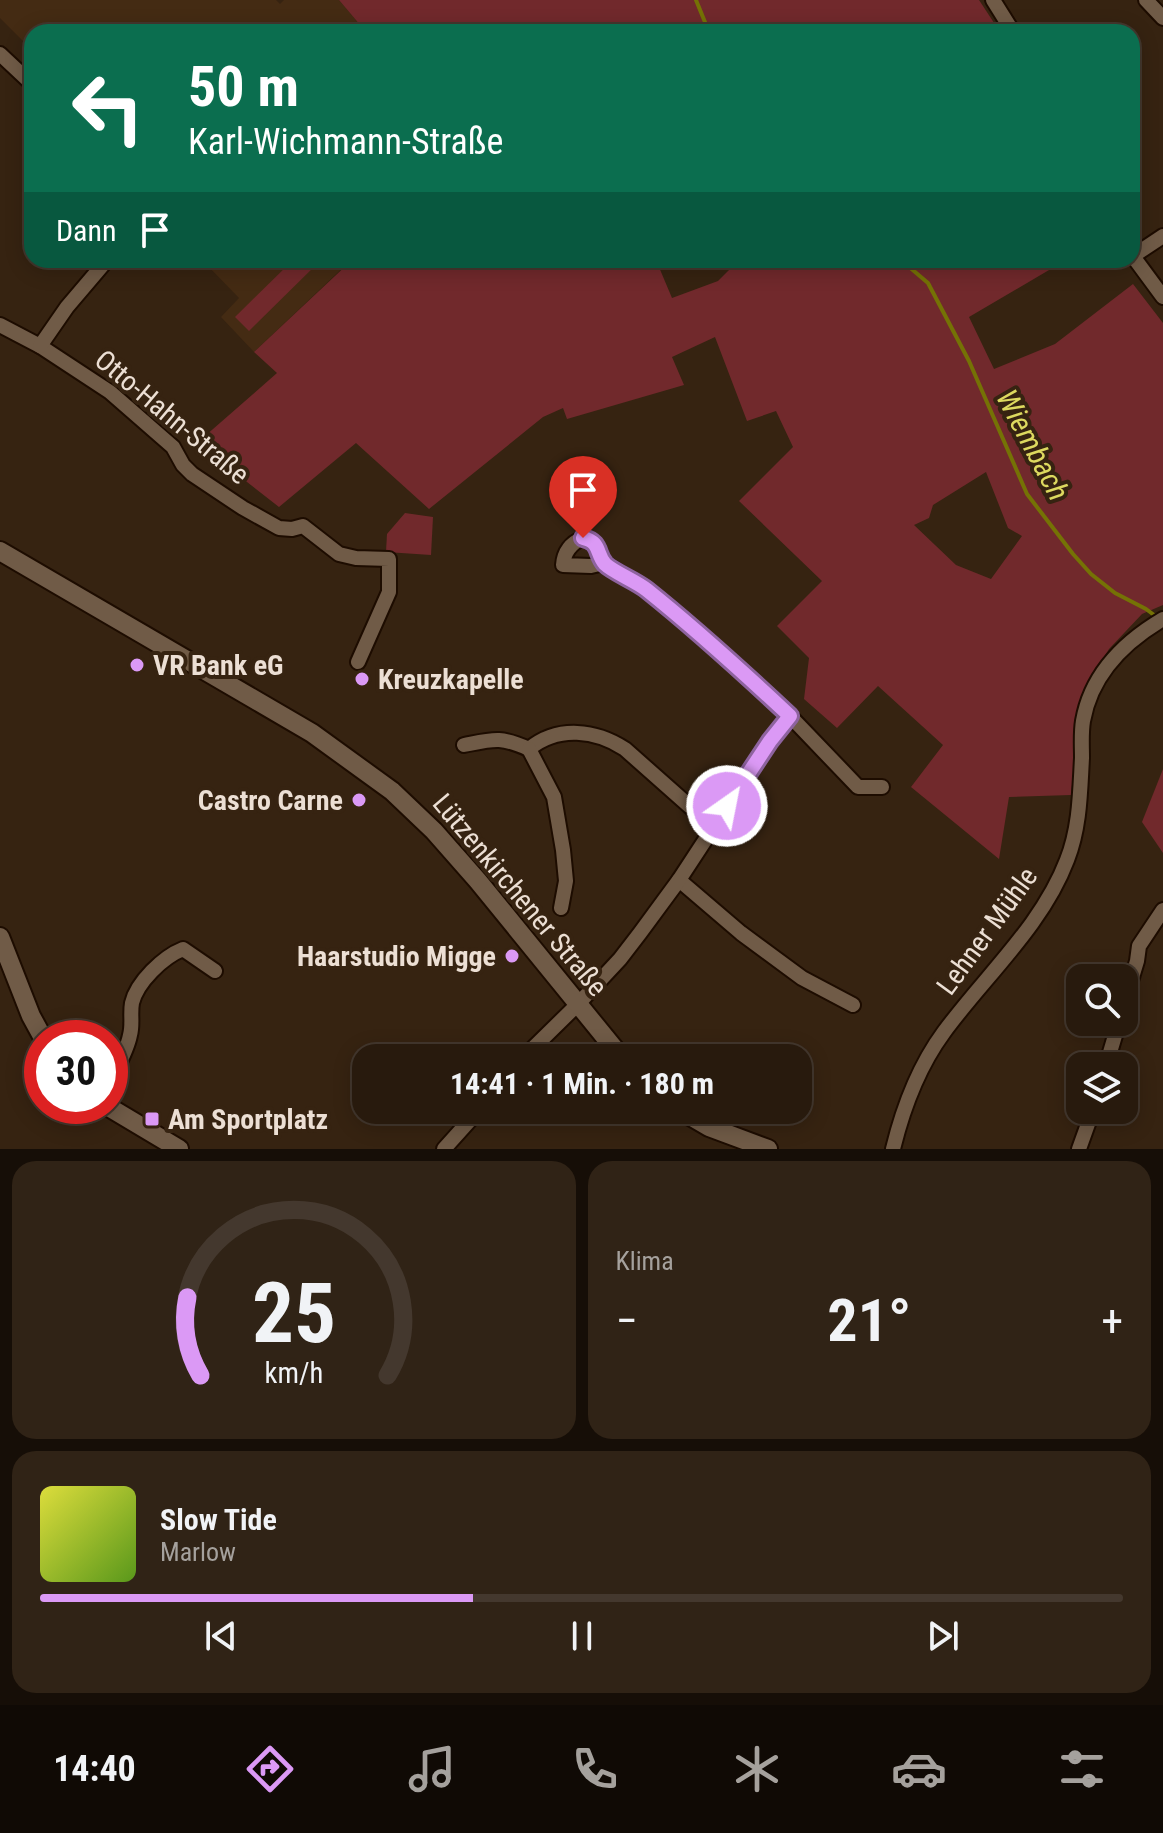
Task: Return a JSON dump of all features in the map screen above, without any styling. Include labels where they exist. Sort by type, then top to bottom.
[{"type":"main road","name":"Lützenkirchener Straße","points":[[0,551],[312,733],[375,778],[412,810],[478,881],[611,1044]]},
{"type":"main road","points":[[0,937],[33,1020]]},
{"type":"main road","points":[[128,1119],[179,1149]]},
{"type":"main road","points":[[704,1124],[768,1149]]},
{"type":"street","points":[[993,0],[1008,24]]},
{"type":"street","points":[[1146,0],[1163,18]]},
{"type":"street","points":[[0,54],[24,76]]},
{"type":"street","points":[[1140,251],[1163,236]]},
{"type":"street","points":[[1140,267],[1163,297]]},
{"type":"street","points":[[40,346],[67,307],[100,268]]},
{"type":"street","name":"Otto-Hahn-Straße","points":[[0,325],[40,346],[110,392],[173,447],[192,474],[243,508],[279,528],[303,526],[339,554],[389,559],[389,592],[358,662]]},
{"type":"street","points":[[604,563],[644,588],[732,662],[790,716],[858,787],[882,787]]},
{"type":"street","name":"Lehner Mühle","points":[[893,1149],[911,1093],[942,1035],[1032,922],[1068,858],[1080,812],[1083,723],[1089,698],[1107,665],[1140,634],[1158,622]]},
{"type":"street","points":[[537,1044],[620,959],[679,880],[770,741],[790,716]]},
{"type":"street","points":[[529,749],[555,735],[579,733],[613,741],[713,827]]},
{"type":"street","points":[[464,745],[491,739],[508,740],[529,749],[554,797],[566,881],[561,908]]},
{"type":"street","points":[[679,880],[741,933],[802,978],[853,1005]]},
{"type":"street","points":[[1136,964],[1139,946],[1163,910]]},
{"type":"street","points":[[128,1042],[136,991],[171,954],[183,949],[215,971]]},
{"type":"street","points":[[444,1149],[466,1124]]},
{"type":"street","points":[[1079,1149],[1088,1124]]},
{"type":"shaded area","points":[[0,0],[276,0],[280,4],[284,0],[339,0],[359,24],[24,24],[24,42],[0,18]]},
{"type":"shaded area","points":[[339,0],[979,0],[995,24],[359,24]]},
{"type":"shaded area","points":[[210,268],[343,268],[254,352],[221,317],[239,298]]},
{"type":"shaded area","points":[[285,268],[313,268],[249,331],[235,317]]},
{"type":"shaded area","points":[[343,268],[659,268],[672,298],[718,281],[731,268],[1052,268],[969,317],[994,369],[1055,344],[1133,284],[1163,323],[1163,605],[1142,614],[1109,649],[1081,696],[1071,795],[1009,797],[999,859],[911,787],[943,745],[878,686],[837,728],[804,699],[809,658],[777,626],[822,581],[739,501],[793,447],[776,411],[747,421],[715,337],[672,357],[684,385],[567,419],[563,408],[543,417],[429,509],[356,443],[279,507],[197,443],[277,373],[254,352]],"holes":[[[986,472],[1008,528],[1022,536],[991,579],[956,565],[914,525],[929,518],[933,505]]]},
{"type":"shaded area","points":[[405,513],[433,517],[431,555],[386,552],[387,534]]},
{"type":"shaded area","points":[[1163,769],[1163,853],[1142,822]]},
{"type":"waterway","name":"Wiembach","points":[[696,0],[706,24]]},
{"type":"waterway","name":"Wiembach","points":[[910,268],[928,283],[969,361],[1027,494],[1091,574],[1115,593],[1158,618]]},
{"type":"place","name":"VR Bank eG","points":[[137,665]]},
{"type":"place","name":"Kreuzkapelle","points":[[362,679]]},
{"type":"place","name":"Castro Carne","points":[[359,800]]},
{"type":"place","name":"Haarstudio Migge","points":[[512,956]]},
{"type":"place","name":"Am Sportplatz","points":[[152,1119]]},
{"type":"route","points":[[583,538],[595,544],[604,563],[644,588],[790,716],[727,806]]}]
